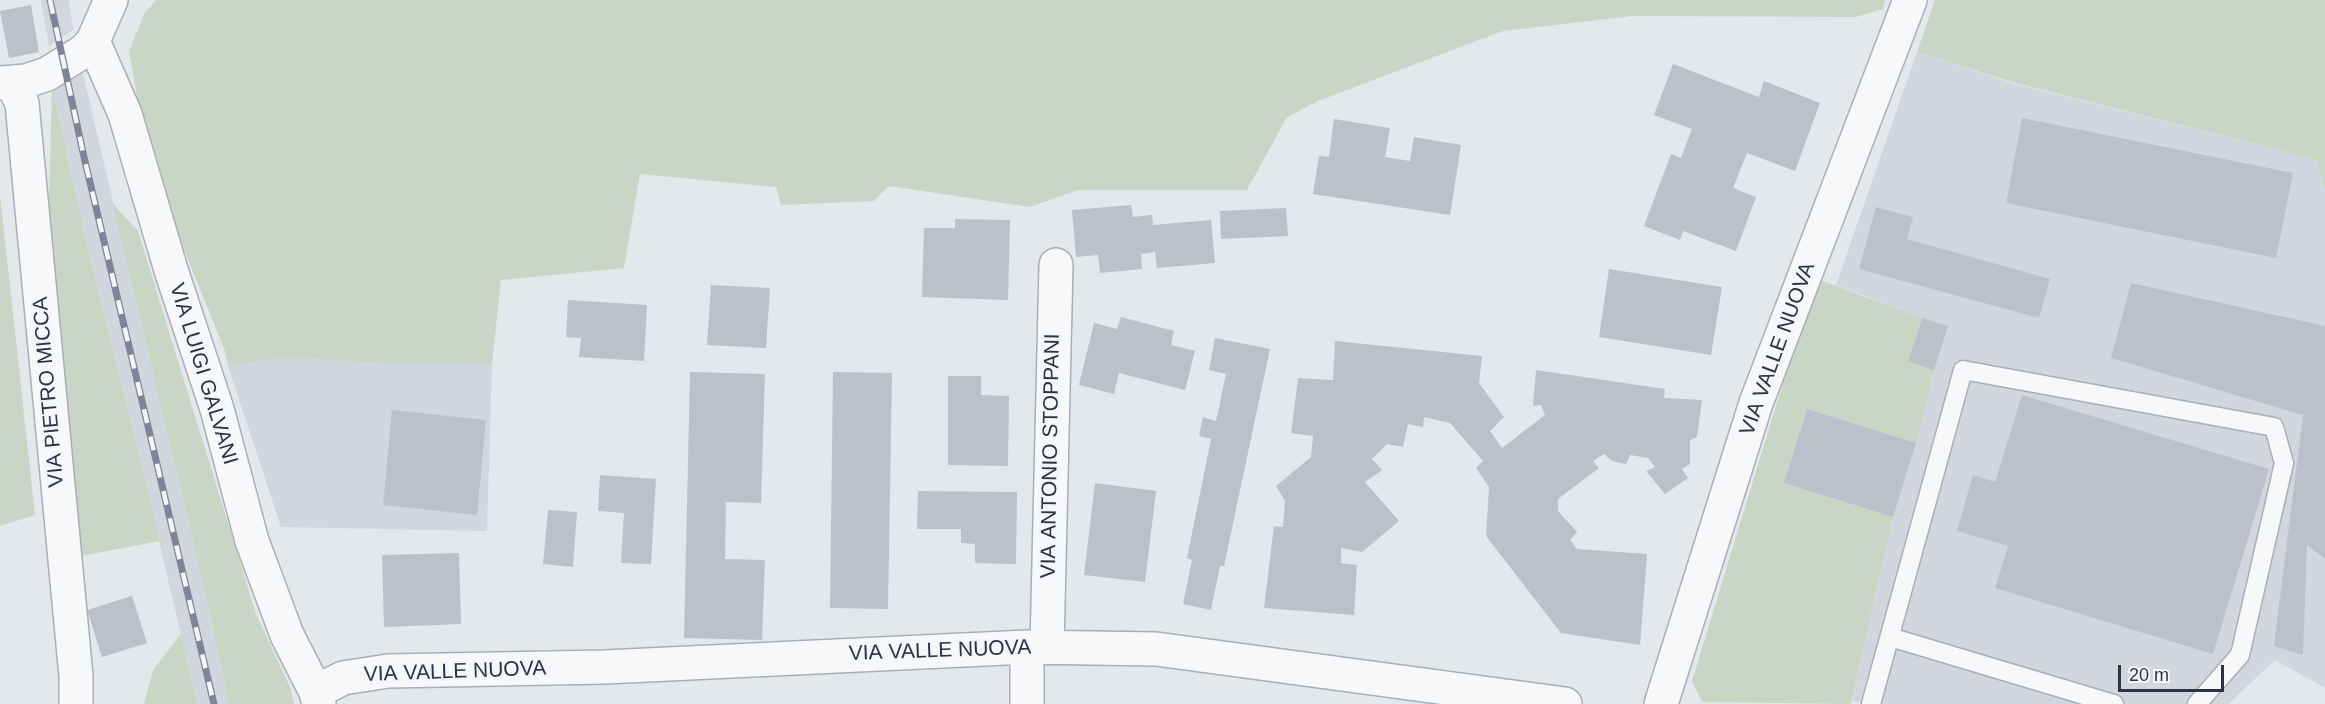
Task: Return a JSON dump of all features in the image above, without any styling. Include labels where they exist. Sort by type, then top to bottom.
[{"type":"street","points":[[6,83],[26,81],[47,74],[84,51],[93,40],[111,0]]},
{"type":"street","name":"VIA VALLE NUOVA","points":[[1661,704],[1756,403],[1910,0]]},
{"type":"street","name":"VIA LUIGI GALVANI","points":[[93,40],[125,114],[171,270],[217,409],[252,542],[287,635],[318,698]]},
{"type":"street","name":"VIA PIETRO MICCA","points":[[6,83],[22,103],[75,664],[76,704]]},
{"type":"street","name":"VIA ANTONIO STOPPANI","points":[[1028,704],[1037,647],[1056,265]]},
{"type":"street","name":"VIA VALLE NUOVA","points":[[318,698],[343,678],[388,671],[605,667],[1037,647],[1156,649],[1420,694],[1565,704]]},
{"type":"lane","points":[[1871,704],[1963,370],[2274,427],[2284,464],[2240,655],[2197,704]]},
{"type":"lane","points":[[1890,637],[2114,704]]},
{"type":"shaded area","points":[[41,0],[69,0],[73,30],[49,46]]},
{"type":"shaded area","points":[[1917,52],[2012,83],[2317,160],[2325,191],[2325,688],[2275,660],[2228,704],[1871,704],[1852,701],[1893,517],[1784,483],[1807,409],[1916,442],[1934,371],[1908,362],[1922,318],[1836,285]]},
{"type":"shaded area","points":[[83,74],[207,600],[229,704],[197,704],[82,223],[52,87]]},
{"type":"shaded area","points":[[274,359],[392,364],[492,364],[487,531],[281,527],[228,366]]},
{"type":"green space","points":[[156,0],[1885,0],[1883,9],[1856,17],[1633,16],[1503,31],[1318,101],[1287,117],[1247,190],[1078,190],[1030,207],[889,186],[874,201],[781,205],[776,187],[640,174],[624,268],[501,280],[492,364],[392,364],[274,359],[228,366],[224,348],[178,235],[139,107],[129,51],[145,13]]},
{"type":"green space","points":[[1935,0],[2325,0],[2325,191],[2317,160],[2012,82],[1917,52]]},
{"type":"green space","points":[[52,87],[82,223],[160,541],[81,556],[53,314],[49,199]]},
{"type":"green space","points":[[0,195],[35,515],[0,526]]},
{"type":"green space","points":[[113,204],[138,231],[256,614],[290,687],[294,704],[229,704],[207,600]]},
{"type":"green space","points":[[1815,278],[1922,318],[1908,362],[1934,370],[1916,443],[1807,409],[1784,483],[1893,517],[1851,704],[1702,702],[1692,681]]},
{"type":"green space","points":[[181,634],[197,704],[144,704],[153,670]]},
{"type":"building","points":[[31,5],[39,52],[9,58],[0,11]]},
{"type":"building","points":[[1673,64],[1759,97],[1764,81],[1820,103],[1795,171],[1747,153],[1733,188],[1756,197],[1736,251],[1683,231],[1680,240],[1644,226],[1671,154],[1681,158],[1692,129],[1654,115]]},
{"type":"building","points":[[2022,118],[2293,173],[2276,258],[2006,203]]},
{"type":"building","points":[[1334,119],[1390,128],[1385,157],[1410,161],[1414,137],[1461,145],[1450,215],[1313,194],[1319,156],[1329,157]]},
{"type":"building","points":[[1131,205],[1133,217],[1152,215],[1153,225],[1211,220],[1215,263],[1157,268],[1155,252],[1141,254],[1142,269],[1100,273],[1098,255],[1076,257],[1072,210]]},
{"type":"building","points":[[1876,207],[1913,217],[1907,239],[2050,279],[2039,318],[1859,269]]},
{"type":"building","points":[[1286,208],[1288,236],[1221,239],[1220,211]]},
{"type":"building","points":[[955,219],[1010,220],[1008,300],[922,297],[924,228],[955,228]]},
{"type":"building","points":[[1609,269],[1722,287],[1711,355],[1599,337]]},
{"type":"building","points":[[2131,283],[2325,326],[2325,559],[2307,545],[2303,655],[2274,646],[2303,415],[2111,358]]},
{"type":"building","points":[[711,285],[770,288],[766,348],[707,345]]},
{"type":"building","points":[[568,300],[647,305],[644,361],[579,357],[581,338],[566,337]]},
{"type":"building","points":[[1121,317],[1174,331],[1171,345],[1195,351],[1185,390],[1119,373],[1114,394],[1079,385],[1094,323],[1117,329]]},
{"type":"building","points":[[1922,318],[1948,326],[1934,370],[1908,362]]},
{"type":"building","points":[[1215,338],[1270,349],[1224,566],[1220,566],[1211,610],[1183,604],[1192,560],[1187,558],[1211,439],[1199,436],[1203,417],[1216,421],[1226,374],[1209,370]]},
{"type":"building","points":[[1335,341],[1482,356],[1479,383],[1504,417],[1490,431],[1502,448],[1545,415],[1541,405],[1533,406],[1536,370],[1665,389],[1664,398],[1702,400],[1697,437],[1690,440],[1690,464],[1682,469],[1688,478],[1665,494],[1646,471],[1655,467],[1648,458],[1630,455],[1626,464],[1612,461],[1604,454],[1593,461],[1599,468],[1558,499],[1558,511],[1577,532],[1570,540],[1577,549],[1647,554],[1640,645],[1561,633],[1486,536],[1489,487],[1476,468],[1483,461],[1450,423],[1424,417],[1423,427],[1408,424],[1403,447],[1387,444],[1372,459],[1382,470],[1365,482],[1399,521],[1362,552],[1341,548],[1341,563],[1357,565],[1354,615],[1264,608],[1274,526],[1283,527],[1285,501],[1276,486],[1311,457],[1313,436],[1291,433],[1298,378],[1333,380]]},
{"type":"building","points":[[690,372],[765,374],[761,503],[726,502],[725,559],[765,560],[762,640],[684,638]]},
{"type":"building","points":[[833,372],[892,373],[888,609],[830,608]]},
{"type":"building","points":[[948,376],[981,376],[981,395],[1009,396],[1008,466],[948,465]]},
{"type":"building","points":[[2022,395],[2269,469],[2213,654],[1995,588],[2008,546],[1957,531],[1973,475],[1995,482]]},
{"type":"building","points":[[1807,409],[1916,443],[1893,517],[1784,483]]},
{"type":"building","points":[[392,410],[486,420],[477,515],[383,505]]},
{"type":"building","points":[[600,475],[656,479],[651,564],[621,563],[624,513],[598,511]]},
{"type":"building","points":[[1095,483],[1156,491],[1145,582],[1084,575]]},
{"type":"building","points":[[918,491],[1017,492],[1016,564],[975,563],[975,544],[961,543],[961,529],[917,529]]},
{"type":"building","points":[[548,510],[577,512],[573,567],[543,564]]},
{"type":"building","points":[[459,553],[461,624],[384,627],[382,555]]},
{"type":"building","points":[[132,596],[147,643],[102,657],[87,610]]},
{"type":"railway","points":[[50,0],[84,157],[214,704]]}]
